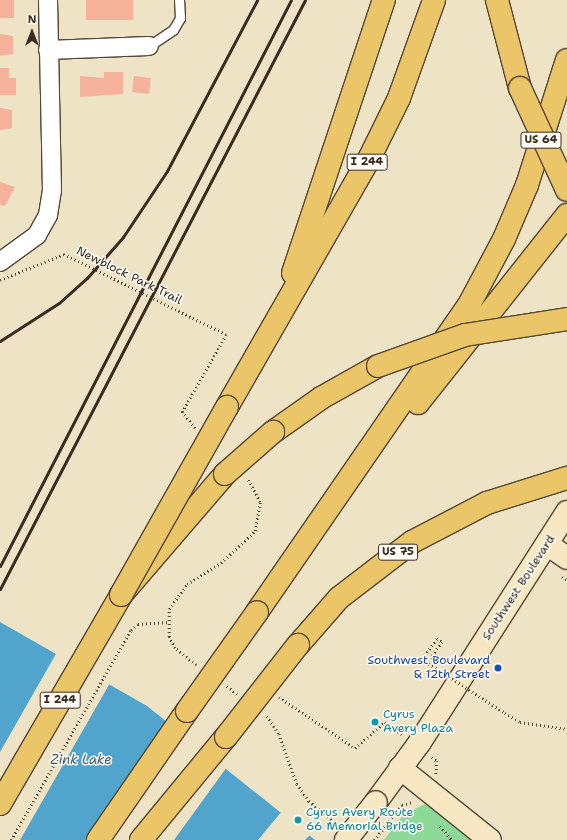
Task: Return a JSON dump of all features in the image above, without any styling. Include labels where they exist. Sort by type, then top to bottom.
[{"type":"highway","points":[[280,315],[384,0]]},
{"type":"highway","name":"I 244","points":[[0,804],[121,596],[370,157],[407,79],[434,0]]},
{"type":"highway","name":"US 64","points":[[497,0],[520,88],[567,190]]},
{"type":"highway","points":[[98,840],[304,544],[473,296],[527,185],[567,60]]},
{"type":"highway","points":[[304,544],[567,215]]},
{"type":"highway","points":[[121,596],[225,474],[273,432],[321,398],[378,366],[465,335],[567,319]]},
{"type":"highway","name":"US 75","points":[[140,840],[298,645],[339,598],[412,542],[453,518],[520,491],[567,478]]},
{"type":"main road","name":"Southwest Boulevard","points":[[343,834],[376,802],[400,768],[567,512]]},
{"type":"main road","points":[[547,544],[567,558]]},
{"type":"main road","points":[[400,768],[490,840]]},
{"type":"street","points":[[0,262],[43,228],[52,191],[48,0]]},
{"type":"street","points":[[48,50],[149,46]]},
{"type":"lane","points":[[149,46],[173,30],[180,18],[180,0]]},
{"type":"path","name":"Newblock Park Trail","points":[[0,280],[64,254],[215,329],[226,336]]},
{"type":"path","points":[[11,840],[131,630],[138,624],[168,622]]},
{"type":"path","points":[[440,662],[432,657],[442,642],[437,638],[422,659],[520,722],[567,728]]},
{"type":"path","points":[[275,695],[354,748],[385,722]]},
{"type":"path","points":[[261,711],[279,734],[297,784],[309,801],[343,834]]},
{"type":"path","points":[[374,840],[402,805],[414,802]]},
{"type":"green space","points":[[427,803],[473,840],[384,840],[403,815]]},
{"type":"water","name":"Zink Lake","points":[[0,622],[147,706],[315,840],[0,840]]},
{"type":"pier","points":[[57,652],[110,683],[20,840],[0,840],[0,752]]},
{"type":"pier","points":[[168,720],[227,767],[174,840],[86,840]]},
{"type":"pier","points":[[282,811],[311,834],[305,840],[258,840]]},
{"type":"building","points":[[0,0],[14,0],[14,18],[0,18]]},
{"type":"building","points":[[86,0],[133,0],[133,20],[86,20]]},
{"type":"building","points":[[0,34],[13,36],[13,54],[0,56]]},
{"type":"building","points":[[0,68],[9,68],[9,78],[16,78],[16,95],[0,95]]},
{"type":"building","points":[[104,72],[123,72],[123,94],[80,97],[80,76],[104,78]]},
{"type":"building","points":[[134,76],[151,78],[149,94],[132,92]]},
{"type":"building","points":[[0,108],[12,110],[12,128],[0,130]]},
{"type":"building","points":[[0,182],[15,187],[5,206],[0,205]]},
{"type":"railway","points":[[0,341],[59,303],[87,278],[123,237],[167,171],[257,0]]},
{"type":"railway","points":[[0,566],[291,0]]},
{"type":"railway","points":[[0,589],[305,0]]},
{"type":"place","name":"Southwest Boulevard & 12th Street","points":[[498,668]]},
{"type":"place","name":"Cyrus Avery Plaza","points":[[375,722]]},
{"type":"place","name":"Cyrus Avery Route 66 Memorial Bridge","points":[[298,820]]}]
